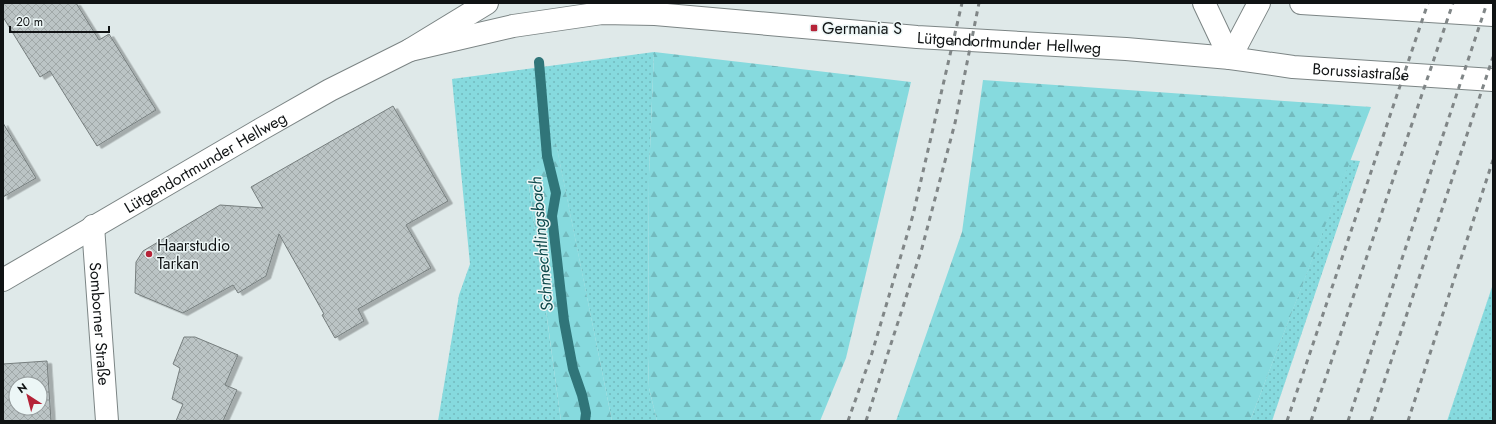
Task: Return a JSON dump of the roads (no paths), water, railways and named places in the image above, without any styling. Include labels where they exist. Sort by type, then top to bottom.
[{"type":"main road","name":"Lütgendortmunder Hellweg","points":[[3,280],[93,226],[330,90],[410,50],[487,3]]},
{"type":"main road","points":[[1204,3],[1230,58]]},
{"type":"main road","points":[[1230,58],[1259,3]]},
{"type":"main road","points":[[1301,3],[1493,15]]},
{"type":"main road","name":"Lütgendortmunder Hellweg","points":[[410,50],[602,6],[917,37],[1126,49],[1230,58]]},
{"type":"main road","name":"Borussiastraße","points":[[1230,58],[1293,67],[1493,80]]},
{"type":"main road","name":"Somborner Straße","points":[[93,226],[107,421]]},
{"type":"waterway","name":"Schmechtlingsbach","points":[[539,62],[547,156],[556,193],[552,216],[564,321],[573,369],[582,395],[586,413],[585,421]]},
{"type":"railway","points":[[848,421],[872,353],[913,215],[962,3]]},
{"type":"railway","points":[[866,421],[922,248],[955,123],[979,3]]},
{"type":"railway","points":[[1287,421],[1428,3]]},
{"type":"railway","points":[[1311,421],[1453,3]]},
{"type":"railway","points":[[1348,421],[1487,3]]},
{"type":"railway","points":[[1371,421],[1493,57]]},
{"type":"railway","points":[[1408,421],[1493,160]]},
{"type":"place","name":"Germania S","points":[[814,28]]},
{"type":"place","name":"Haarstudio Tarkan","points":[[149,254]]}]
